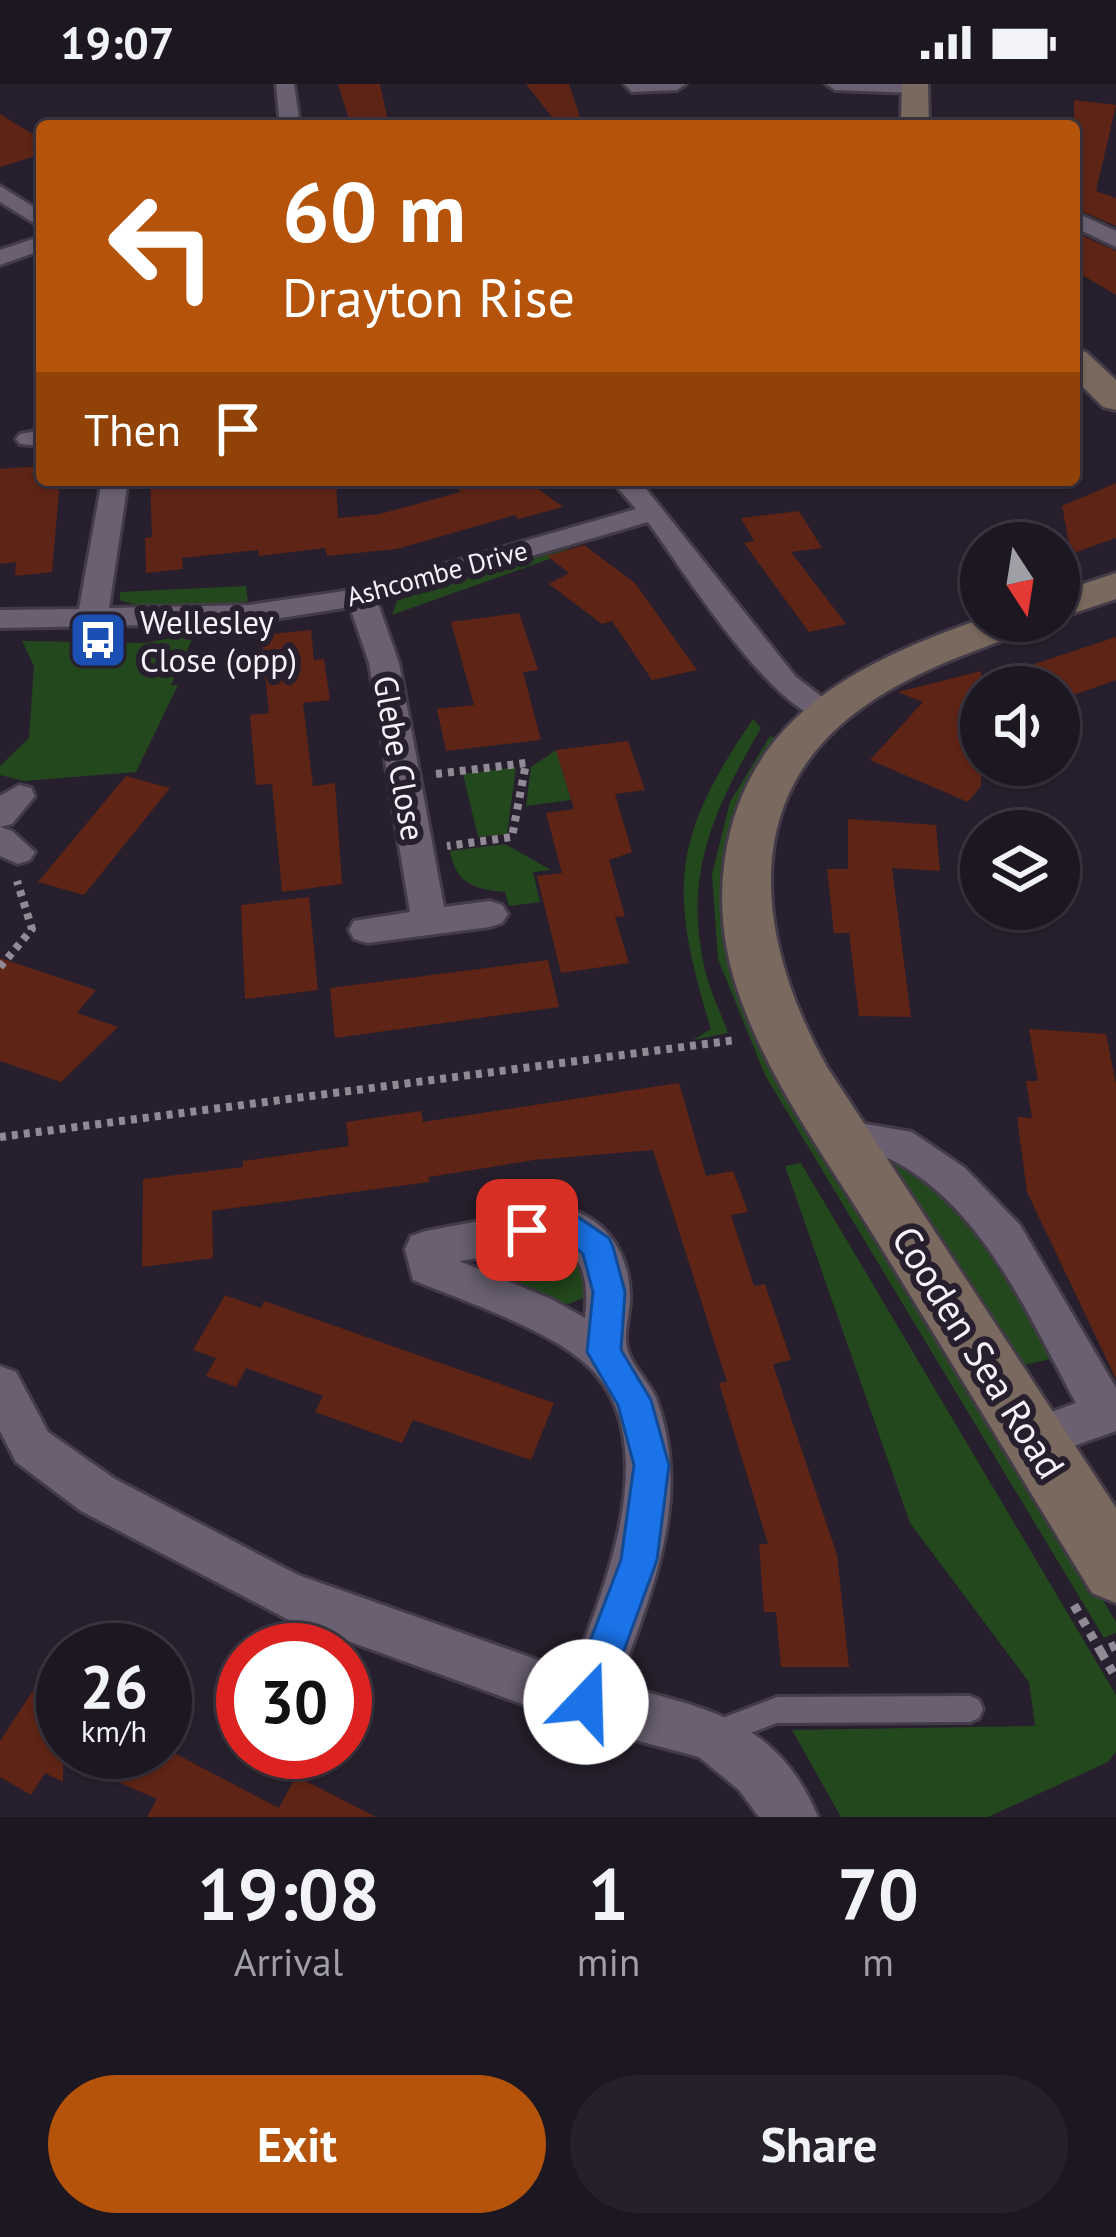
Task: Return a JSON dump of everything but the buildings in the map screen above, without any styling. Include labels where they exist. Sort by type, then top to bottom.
[{"type":"main road","points":[[915,86],[915,120]]},
{"type":"main road","points":[[1080,365],[1116,399]]},
{"type":"main road","points":[[1080,598],[1116,585]]},
{"type":"main road","name":"Cooden Sea Road","points":[[960,641],[868,681],[827,713],[783,760],[762,808],[747,866],[748,935],[768,1006],[842,1136],[1116,1569]]},
{"type":"street","points":[[285,84],[289,120]]},
{"type":"street","points":[[630,92],[677,84]]},
{"type":"street","points":[[835,84],[915,86]]},
{"type":"street","points":[[0,192],[36,218]]},
{"type":"street","points":[[1080,222],[1114,248]]},
{"type":"street","points":[[0,258],[36,245]]},
{"type":"street","points":[[92,620],[114,486]]},
{"type":"street","points":[[630,486],[784,684],[827,713]]},
{"type":"street","name":"Ashcombe Drive","points":[[0,619],[248,614],[361,597],[654,512]]},
{"type":"street","name":"Glebe Close","points":[[361,597],[384,663],[429,922]]},
{"type":"street","points":[[367,930],[490,914]]},
{"type":"street","name":"Cooden Sea Road","points":[[842,1136],[898,1142],[951,1180],[1005,1238],[1111,1411]]},
{"type":"street","points":[[586,1702],[639,1560],[651,1465],[634,1400],[604,1352]]},
{"type":"street","points":[[0,1386],[32,1447],[119,1506],[287,1595],[586,1702],[712,1735],[758,1771],[791,1817]]},
{"type":"street","points":[[1034,1438],[1111,1411]]},
{"type":"lane","points":[[712,1735],[777,1710],[970,1709]]},
{"type":"path","points":[[404,777],[526,764],[512,837],[417,849]]},
{"type":"path","points":[[0,967],[32,929],[9,845]]},
{"type":"path","points":[[0,1137],[738,1040]]},
{"type":"path","points":[[1101,1652],[1116,1678]]},
{"type":"green space","points":[[569,552],[392,615],[397,601],[422,590]]},
{"type":"green space","points":[[246,586],[248,601],[216,606],[167,608],[120,600],[120,592]]},
{"type":"green space","points":[[195,633],[171,685],[178,685],[136,772],[24,781],[0,775],[0,766],[29,738],[34,666],[22,641],[146,643]]},
{"type":"green space","points":[[753,719],[761,728],[718,811],[701,867],[698,897],[705,970],[728,1033],[693,1040],[711,1029],[688,939],[685,868],[706,799]]},
{"type":"green space","points":[[770,736],[776,738],[749,789],[726,873],[724,931],[735,980],[759,1038],[1116,1622],[1116,1633],[1104,1638],[765,1075],[718,959],[712,874],[730,802]]},
{"type":"green space","points":[[556,750],[571,800],[526,806],[531,767]]},
{"type":"green space","points":[[516,767],[507,834],[478,837],[463,774]]},
{"type":"green space","points":[[505,844],[551,870],[533,872],[540,902],[509,906],[505,892],[468,883],[457,871],[450,851]]},
{"type":"green space","points":[[897,1158],[992,1250],[1025,1302],[1051,1359],[1019,1366],[889,1169]]},
{"type":"green space","points":[[801,1163],[1116,1695],[1116,1752],[1108,1762],[988,1817],[841,1817],[792,1730],[1035,1726],[1029,1682],[910,1523],[785,1166]]},
{"type":"green space","points":[[556,1245],[577,1260],[590,1286],[586,1297],[566,1305],[506,1279],[502,1265],[510,1252]]},
{"type":"place","name":"Wellesley Close (opp)","points":[[98,640]]},
{"type":"route","points":[[527,1230],[572,1227],[598,1247],[609,1292],[604,1352],[634,1400],[651,1465],[639,1560],[586,1702]]}]
